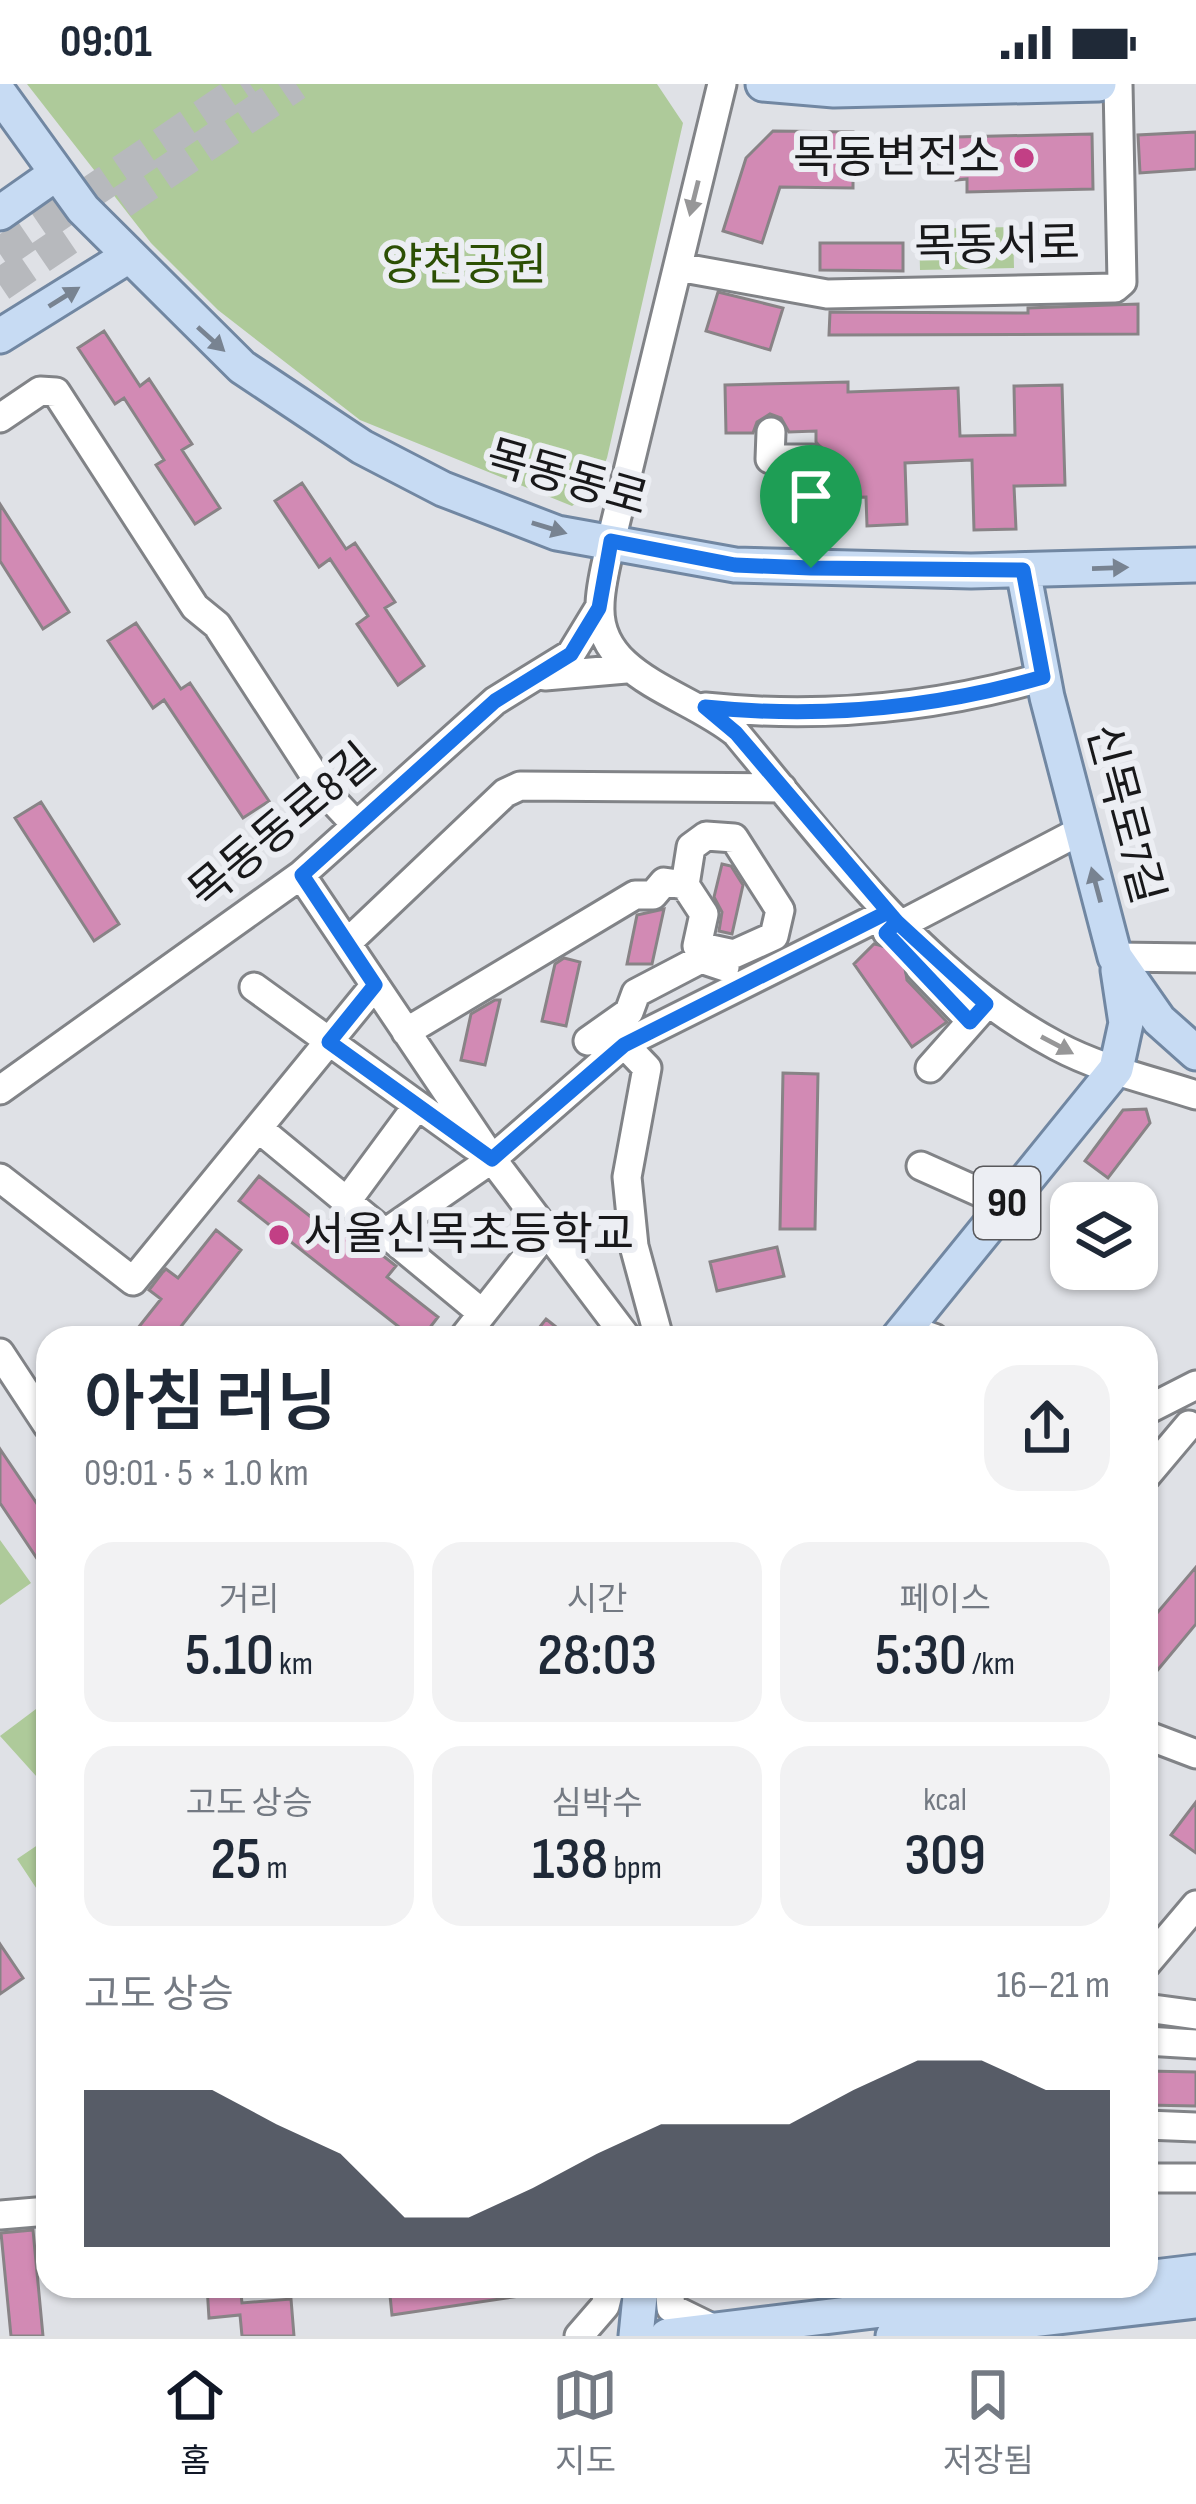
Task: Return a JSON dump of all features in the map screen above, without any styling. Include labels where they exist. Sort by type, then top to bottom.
[{"type":"main road","points":[[763,84],[1100,84]]},
{"type":"main road","name":"목동동로","points":[[0,94],[127,257],[242,368],[362,447],[443,489],[557,533],[735,565],[1023,570],[1196,565]]},
{"type":"main road","points":[[0,213],[57,172]]},
{"type":"main road","points":[[0,336],[127,257]]},
{"type":"main road","name":"신목로7길","points":[[1023,570],[1043,677],[1115,957],[1159,1020],[1196,1053]]},
{"type":"main road","points":[[1115,957],[1126,1023],[1116,1069]]},
{"type":"main road","name":"90","points":[[918,1326],[1006,1204],[1116,1069]]},
{"type":"main road","points":[[1158,2277],[1196,2272]]},
{"type":"main road","points":[[667,2336],[888,2298]]},
{"type":"main road","points":[[893,2336],[1196,2301]]},
{"type":"main road","points":[[1044,2336],[1196,2317]]},
{"type":"street","points":[[722,84],[611,541],[599,608],[606,646],[626,669],[705,707],[736,733],[892,917]]},
{"type":"street","name":"목동서로","points":[[678,267],[827,295],[1115,288],[1122,282],[1118,84]]},
{"type":"street","points":[[0,418],[40,391],[56,392],[195,607],[217,625],[326,793],[356,825]]},
{"type":"street","points":[[771,432],[770,459],[812,459],[811,568]]},
{"type":"street","name":"목동동로8길","points":[[0,1090],[302,875],[495,701],[571,654],[599,608]]},
{"type":"street","points":[[541,676],[626,669]]},
{"type":"street","points":[[705,707],[784,715],[919,706],[1043,677]]},
{"type":"street","points":[[347,943],[506,793],[520,786],[782,788]]},
{"type":"street","points":[[385,1233],[492,1159],[624,1045],[739,984],[1082,830]]},
{"type":"street","points":[[706,836],[734,838],[780,910],[774,936],[734,954],[697,946],[704,914],[686,884],[692,847],[706,836]]},
{"type":"street","points":[[302,875],[492,1159],[618,1326]]},
{"type":"street","points":[[406,1031],[635,895],[653,895],[664,882],[686,884]]},
{"type":"street","points":[[892,917],[886,933],[962,1009],[1196,1095]]},
{"type":"street","points":[[1115,957],[1196,958]]},
{"type":"street","points":[[587,1041],[629,1012],[637,993],[701,959],[725,968],[739,984]]},
{"type":"street","points":[[0,1178],[133,1281],[375,985]]},
{"type":"street","points":[[254,987],[492,1159]]},
{"type":"street","points":[[930,1068],[962,1009]]},
{"type":"street","points":[[624,1045],[647,1068],[627,1178],[634,1246],[656,1326]]},
{"type":"street","points":[[347,1201],[417,1106]]},
{"type":"street","points":[[258,1128],[482,1313]]},
{"type":"street","points":[[921,1166],[1006,1204]]},
{"type":"street","points":[[472,1326],[545,1234]]},
{"type":"street","points":[[2,1357],[36,1408]]},
{"type":"street","points":[[1158,1404],[1196,1385]]},
{"type":"street","points":[[1158,1413],[1192,1426],[1158,1463]]},
{"type":"street","points":[[1158,1740],[1196,1754]]},
{"type":"street","points":[[1158,1950],[1196,1905]]},
{"type":"street","points":[[1158,2009],[1196,2014]]},
{"type":"street","points":[[1158,2042],[1196,2044]]},
{"type":"street","points":[[1158,2125],[1196,2127]]},
{"type":"street","points":[[1158,2178],[1196,2178]]},
{"type":"street","points":[[0,2216],[36,2212]]},
{"type":"street","points":[[670,2298],[670,2308],[716,2330]]},
{"type":"street","points":[[579,2336],[596,2321],[626,2308]]},
{"type":"green space","name":"양천공원","points":[[27,84],[657,84],[683,123],[607,458],[592,491],[572,506],[360,420],[218,310],[151,243]]},
{"type":"green space","points":[[1013,227],[1014,268],[920,270],[919,229]]},
{"type":"green space","points":[[0,1540],[31,1583],[0,1605]]},
{"type":"green space","points":[[36,1709],[36,1776],[0,1736]]},
{"type":"green space","points":[[36,1846],[36,1888],[17,1859]]},
{"type":"building","points":[[773,131],[853,132],[853,188],[780,187],[762,243],[723,231],[746,158]]},
{"type":"building","points":[[1196,132],[1196,169],[1140,173],[1138,135]]},
{"type":"building","name":"목동변전소","points":[[1092,134],[1093,189],[967,192],[967,179],[956,180],[955,137]]},
{"type":"building","points":[[820,243],[903,243],[903,271],[820,270]]},
{"type":"building","points":[[718,292],[783,308],[770,350],[706,331]]},
{"type":"building","points":[[1138,304],[1138,334],[829,335],[830,312],[1028,313],[1028,308]]},
{"type":"building","points":[[104,331],[140,386],[149,379],[192,444],[182,450],[220,508],[195,524],[156,465],[164,460],[124,398],[115,404],[78,348]]},
{"type":"building","points":[[848,382],[848,392],[958,388],[960,436],[1015,435],[1014,386],[1062,385],[1065,485],[1014,486],[1016,529],[974,530],[972,460],[905,463],[907,524],[867,526],[866,497],[830,498],[830,458],[816,442],[816,431],[789,432],[781,418],[770,414],[757,422],[753,433],[726,433],[725,385]]},
{"type":"building","points":[[302,483],[346,549],[355,543],[395,602],[385,608],[424,666],[398,685],[357,624],[368,616],[330,559],[319,567],[275,501]]},
{"type":"building","points":[[0,504],[69,612],[43,629],[0,561]]},
{"type":"building","points":[[136,623],[181,689],[190,683],[269,801],[243,818],[164,700],[153,708],[108,641]]},
{"type":"building","points":[[41,802],[119,924],[94,941],[15,818]]},
{"type":"building","points":[[722,864],[731,866],[743,885],[732,934],[719,931],[722,912],[714,897]]},
{"type":"building","points":[[664,909],[652,964],[627,964],[637,915]]},
{"type":"building","points":[[874,944],[894,948],[904,960],[907,980],[947,1022],[912,1047],[854,964]]},
{"type":"building","points":[[564,958],[580,962],[566,1026],[542,1021],[555,964]]},
{"type":"building","points":[[500,1000],[485,1065],[461,1060],[471,1014]]},
{"type":"building","points":[[783,1073],[818,1074],[815,1229],[780,1229]]},
{"type":"building","points":[[1146,1109],[1150,1123],[1108,1178],[1085,1161],[1123,1110]]},
{"type":"building","points":[[259,1176],[325,1228],[333,1216],[396,1266],[387,1277],[438,1317],[431,1326],[398,1326],[239,1201]]},
{"type":"building","points":[[216,1230],[241,1250],[181,1326],[140,1326],[161,1299],[149,1290],[162,1273],[166,1269],[178,1278]]},
{"type":"building","points":[[777,1247],[784,1276],[717,1291],[710,1262]]},
{"type":"building","points":[[0,1449],[36,1502],[36,1557],[0,1503]]},
{"type":"building","points":[[1196,1567],[1196,1624],[1158,1670],[1158,1612]]},
{"type":"building","points":[[1196,1802],[1196,1853],[1171,1835]]},
{"type":"building","points":[[0,1944],[23,1978],[0,1994]]},
{"type":"building","points":[[1158,2071],[1196,2072],[1196,2106],[1158,2105]]},
{"type":"building","points":[[33,2230],[43,2336],[11,2336],[1,2233]]},
{"type":"building","points":[[208,2298],[241,2298],[242,2303],[291,2299],[294,2336],[242,2336],[240,2315],[209,2318]]},
{"type":"building","points":[[390,2298],[507,2298],[392,2315]]},
{"type":"tunnel","points":[[0,254],[250,84]]},
{"type":"tunnel","points":[[0,285],[296,84]]},
{"type":"place","name":"목동변전소","points":[[1024,158]]},
{"type":"place","name":"서울신목초등학교","points":[[279,1235]]},
{"type":"route","points":[[811,568],[735,565],[611,541],[599,608],[571,654],[495,701],[302,875],[375,985],[329,1042],[492,1159],[624,1045],[888,912],[897,922],[886,933],[970,1022],[986,1004],[897,922],[736,733],[705,707],[784,715],[919,706],[965,699],[1043,677],[1023,570],[811,568]]}]
